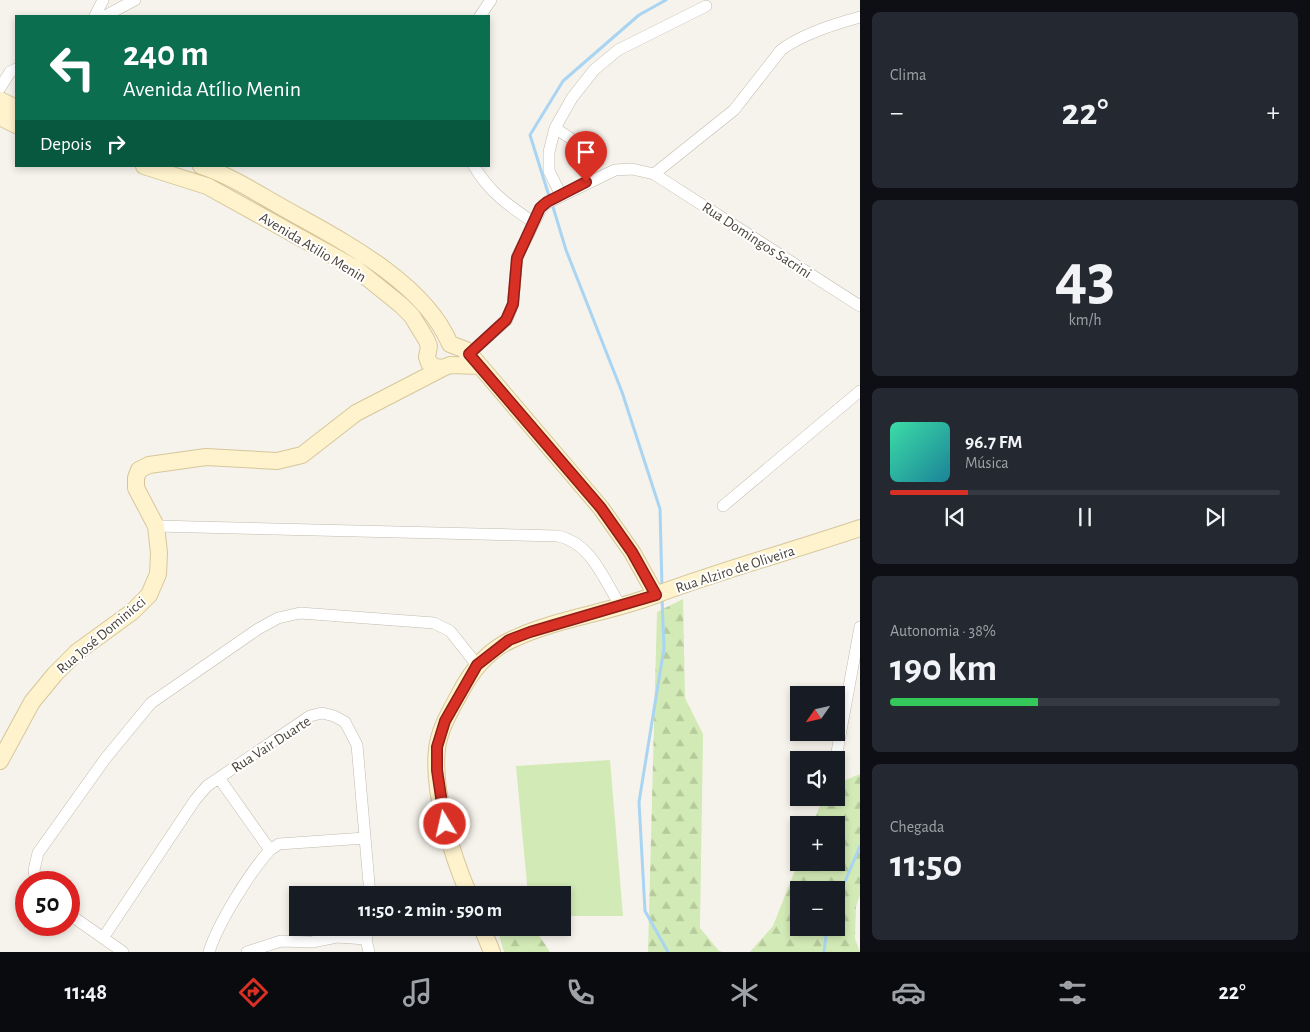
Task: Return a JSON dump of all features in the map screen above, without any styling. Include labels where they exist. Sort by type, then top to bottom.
[{"type":"street","points":[[96,15],[103,0]]},
{"type":"street","points":[[107,15],[135,0]]},
{"type":"street","points":[[481,15],[491,0]]},
{"type":"street","points":[[561,195],[549,171],[548,152],[555,128],[572,98],[594,70],[618,50],[706,6]]},
{"type":"street","points":[[620,605],[585,548],[572,539],[558,536],[156,526],[136,488],[136,478],[139,470],[149,465],[206,457],[277,461],[302,455],[356,413],[449,366],[474,360],[506,320],[513,304],[517,258],[543,205],[615,170],[632,169],[654,174],[734,110],[781,50],[789,43],[843,21],[860,17]]},
{"type":"street","points":[[0,88],[10,72],[15,69]]},
{"type":"street","points":[[0,100],[15,108]]},
{"type":"street","points":[[0,117],[15,124]]},
{"type":"street","points":[[555,128],[591,152]]},
{"type":"street","name":"Avenida Atilio Menin","points":[[147,167],[207,186],[344,262],[402,305],[422,331],[428,349],[429,363],[434,367],[449,366]]},
{"type":"street","name":"Avenida Atilio Menin","points":[[203,167],[250,190],[361,252],[414,296],[441,326],[450,344]]},
{"type":"street","points":[[475,167],[486,186],[502,202],[533,222]]},
{"type":"street","name":"Rua Domingos Sacrini","points":[[654,174],[860,306]]},
{"type":"street","points":[[405,388],[428,349],[436,342],[460,347],[474,360],[601,508],[661,593]]},
{"type":"street","points":[[449,366],[453,357],[450,344]]},
{"type":"street","points":[[723,506],[860,391]]},
{"type":"street","name":"Rua José Dominicci","points":[[0,761],[32,702],[55,674],[77,652],[132,612],[149,595],[158,574],[159,553],[156,526]]},
{"type":"street","name":"Rua Alziro de Oliveira","points":[[465,886],[454,859],[445,824],[437,770],[437,747],[445,721],[477,665],[509,640],[530,632],[661,593],[860,528]]},
{"type":"street","points":[[34,871],[38,853],[105,759],[151,703],[258,629],[278,618],[300,613],[434,623],[450,632],[464,646],[477,665]]},
{"type":"street","points":[[837,751],[860,628]]},
{"type":"street","name":"Rua Vair Duarte","points":[[104,938],[195,800],[207,786],[310,716],[322,713],[334,716],[345,722],[357,745],[369,886]]},
{"type":"street","points":[[218,778],[270,850]]},
{"type":"street","points":[[209,952],[214,936],[226,914],[270,850],[279,844],[364,838]]},
{"type":"street","points":[[80,922],[124,952]]},
{"type":"street","points":[[367,936],[369,952]]},
{"type":"street","points":[[485,936],[492,952]]},
{"type":"street","points":[[247,952],[283,946],[310,947],[337,937],[366,939]]},
{"type":"green space","points":[[683,599],[685,698],[703,734],[700,928],[719,951],[723,952],[648,952],[657,612]]},
{"type":"green space","points":[[610,760],[623,916],[571,916],[571,886],[527,886],[516,766]]},
{"type":"green space","points":[[860,774],[860,895],[856,906],[855,939],[860,952],[750,952],[773,926],[790,883],[790,936],[845,936],[845,881],[791,881],[795,871],[845,871],[845,816],[816,816],[820,806],[845,806],[845,780]]},
{"type":"green space","points":[[499,936],[539,936],[550,952],[504,952]]},
{"type":"waterway","points":[[549,196],[530,135],[563,81],[639,15],[666,0]]},
{"type":"waterway","points":[[553,207],[566,250],[622,392],[660,509],[662,588]]},
{"type":"waterway","points":[[662,597],[664,648],[639,802],[645,911],[668,952]]},
{"type":"waterway","points":[[845,882],[860,846]]},
{"type":"waterway","points":[[824,952],[826,936]]},
{"type":"route","points":[[445,824],[437,770],[437,747],[445,721],[477,665],[509,640],[530,632],[656,595],[632,552],[601,508],[469,354],[506,320],[513,304],[517,258],[540,208],[547,202],[586,182]]}]
